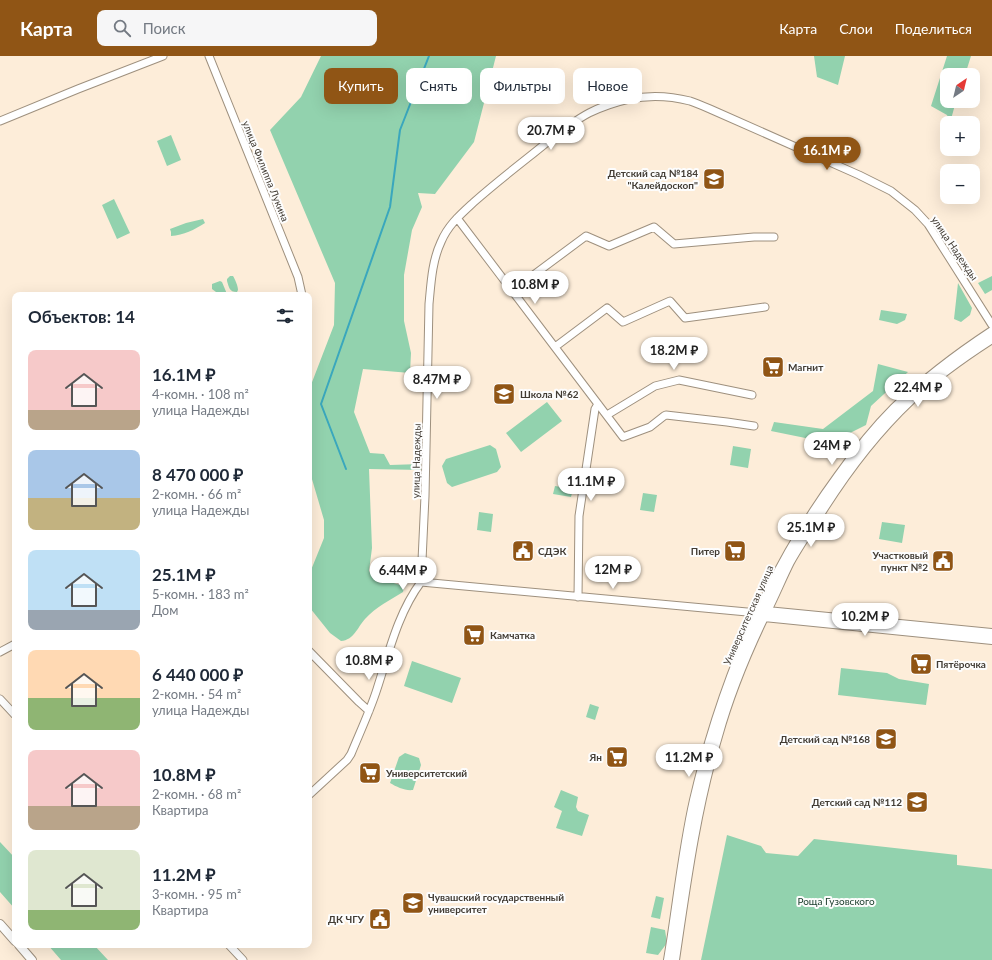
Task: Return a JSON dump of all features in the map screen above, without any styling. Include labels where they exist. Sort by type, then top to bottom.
[{"type":"main road","name":"Университетская улица","points":[[857,456],[870,434],[893,409],[939,368],[992,331]]},
{"type":"main road","name":"Университетская улица","points":[[668,960],[676,928],[692,828],[694,802],[704,773],[726,691],[763,614],[770,587],[792,545],[823,496],[841,477],[857,456],[929,384],[992,339]]},
{"type":"main road","points":[[763,614],[977,635],[992,640]]},
{"type":"main road","points":[[977,635],[992,633]]},
{"type":"main road","points":[[0,924],[12,938]]},
{"type":"main road","name":"Университетская улица","points":[[675,960],[676,928]]},
{"type":"main road","points":[[22,948],[32,960]]},
{"type":"street","points":[[0,121],[163,56]]},
{"type":"street","name":"улица Филиппа Лукина","points":[[209,56],[298,277],[301,292]]},
{"type":"street","name":"улица Надежды","points":[[421,582],[425,496],[429,297],[431,276],[436,254],[448,229],[457,218],[495,184],[564,130],[589,113],[630,99],[651,97],[674,98],[691,101],[710,108],[859,175],[891,191],[915,210],[928,224],[992,325]]},
{"type":"street","points":[[457,218],[623,437],[650,427],[666,415],[754,426]]},
{"type":"street","points":[[512,291],[586,236],[609,246],[654,227],[674,244],[754,237],[774,237]]},
{"type":"street","points":[[555,347],[607,308],[623,322],[670,301],[685,318],[765,307]]},
{"type":"street","points":[[607,416],[654,386],[679,380],[752,395]]},
{"type":"street","points":[[578,597],[579,516],[595,409],[598,404]]},
{"type":"street","points":[[312,792],[347,760],[351,754],[369,711],[401,618],[421,582],[763,614]]},
{"type":"street","points":[[0,652],[12,646]]},
{"type":"street","points":[[312,654],[358,702],[369,711]]},
{"type":"street","points":[[0,699],[12,712]]},
{"type":"street","points":[[232,948],[243,960]]},
{"type":"green space","points":[[321,56],[496,56],[493,68],[480,68],[480,104],[484,104],[474,142],[435,194],[418,193],[422,207],[412,230],[404,275],[404,321],[411,353],[410,373],[363,369],[354,412],[370,453],[384,454],[390,465],[421,464],[421,470],[369,469],[372,548],[369,571],[375,577],[404,587],[403,592],[383,604],[369,615],[352,636],[341,641],[330,633],[312,610],[312,568],[324,538],[324,520],[312,479],[312,382],[334,325],[335,283],[270,130],[301,97]]},
{"type":"green space","points":[[814,56],[845,56],[838,85],[817,77]]},
{"type":"green space","points":[[947,56],[971,56],[967,68],[943,68]]},
{"type":"green space","points":[[940,78],[940,108],[954,108],[952,116],[947,116],[931,106]]},
{"type":"green space","points":[[171,135],[181,160],[167,166],[157,141]]},
{"type":"green space","points":[[114,199],[130,233],[117,239],[102,205]]},
{"type":"green space","points":[[203,219],[205,223],[197,228],[185,233],[171,236],[170,229]]},
{"type":"green space","points":[[230,276],[233,276],[238,288],[237,292],[232,291],[229,287],[227,279]]},
{"type":"green space","points":[[992,276],[992,290],[985,294],[978,283]]},
{"type":"green space","points":[[220,281],[222,282],[226,292],[216,292],[212,289],[212,284]]},
{"type":"green space","points":[[958,283],[972,308],[970,315],[961,322],[954,319]]},
{"type":"green space","points":[[881,310],[907,314],[905,320],[897,324],[879,320]]},
{"type":"green space","points":[[878,364],[908,372],[871,406],[866,425],[830,443],[771,431],[774,422],[823,429],[873,391]]},
{"type":"green space","points":[[547,402],[562,421],[521,452],[506,433]]},
{"type":"green space","points":[[490,445],[496,449],[501,467],[497,472],[452,487],[447,483],[442,466],[446,459]]},
{"type":"green space","points":[[733,446],[751,449],[748,468],[730,465]]},
{"type":"green space","points":[[555,486],[573,489],[571,497],[553,494]]},
{"type":"green space","points":[[643,493],[657,495],[654,512],[640,510]]},
{"type":"green space","points":[[479,512],[493,514],[491,532],[477,530]]},
{"type":"green space","points":[[882,522],[905,525],[902,543],[879,539]]},
{"type":"green space","points":[[412,661],[461,678],[452,703],[404,686]]},
{"type":"green space","points":[[841,668],[887,673],[899,679],[929,684],[926,705],[838,695]]},
{"type":"green space","points":[[590,704],[599,707],[595,720],[586,717]]},
{"type":"green space","points":[[405,753],[419,758],[421,765],[413,790],[404,789],[390,783],[399,757]]},
{"type":"green space","points":[[561,790],[578,797],[576,807],[578,811],[589,815],[582,836],[556,828],[562,811],[554,807]]},
{"type":"green space","name":"Роща Гузовского","points":[[727,835],[761,846],[766,853],[798,856],[814,839],[957,855],[957,865],[992,869],[992,960],[701,960]]},
{"type":"green space","points":[[0,842],[12,855],[12,906],[0,892]]},
{"type":"green space","points":[[656,896],[664,898],[660,919],[651,917]]},
{"type":"green space","points":[[651,927],[665,930],[667,943],[658,955],[646,953]]},
{"type":"green space","points":[[51,948],[97,948],[108,960],[61,960]]},
{"type":"waterway","points":[[346,469],[321,404],[390,207],[400,130],[429,56]]},
{"type":"place","name":"Детский сад №184 \"Калейдоскоп\"","points":[[714,179]]},
{"type":"place","name":"Магнит","points":[[773,367]]},
{"type":"place","name":"Школа №62","points":[[504,394]]},
{"type":"place","name":"СДЭК","points":[[523,551]]},
{"type":"place","name":"Питер","points":[[735,551]]},
{"type":"place","name":"Участковый пункт №2","points":[[943,561]]},
{"type":"place","name":"Камчатка","points":[[474,635]]},
{"type":"place","name":"Пятёрочка","points":[[921,664]]},
{"type":"place","name":"Детский сад №168","points":[[886,739]]},
{"type":"place","name":"Ян","points":[[617,757]]},
{"type":"place","name":"Университетский","points":[[370,773]]},
{"type":"place","name":"Детский сад №112","points":[[917,802]]},
{"type":"place","name":"Чувашский государственный университет","points":[[413,903]]},
{"type":"place","name":"ДК ЧГУ","points":[[380,919]]}]
